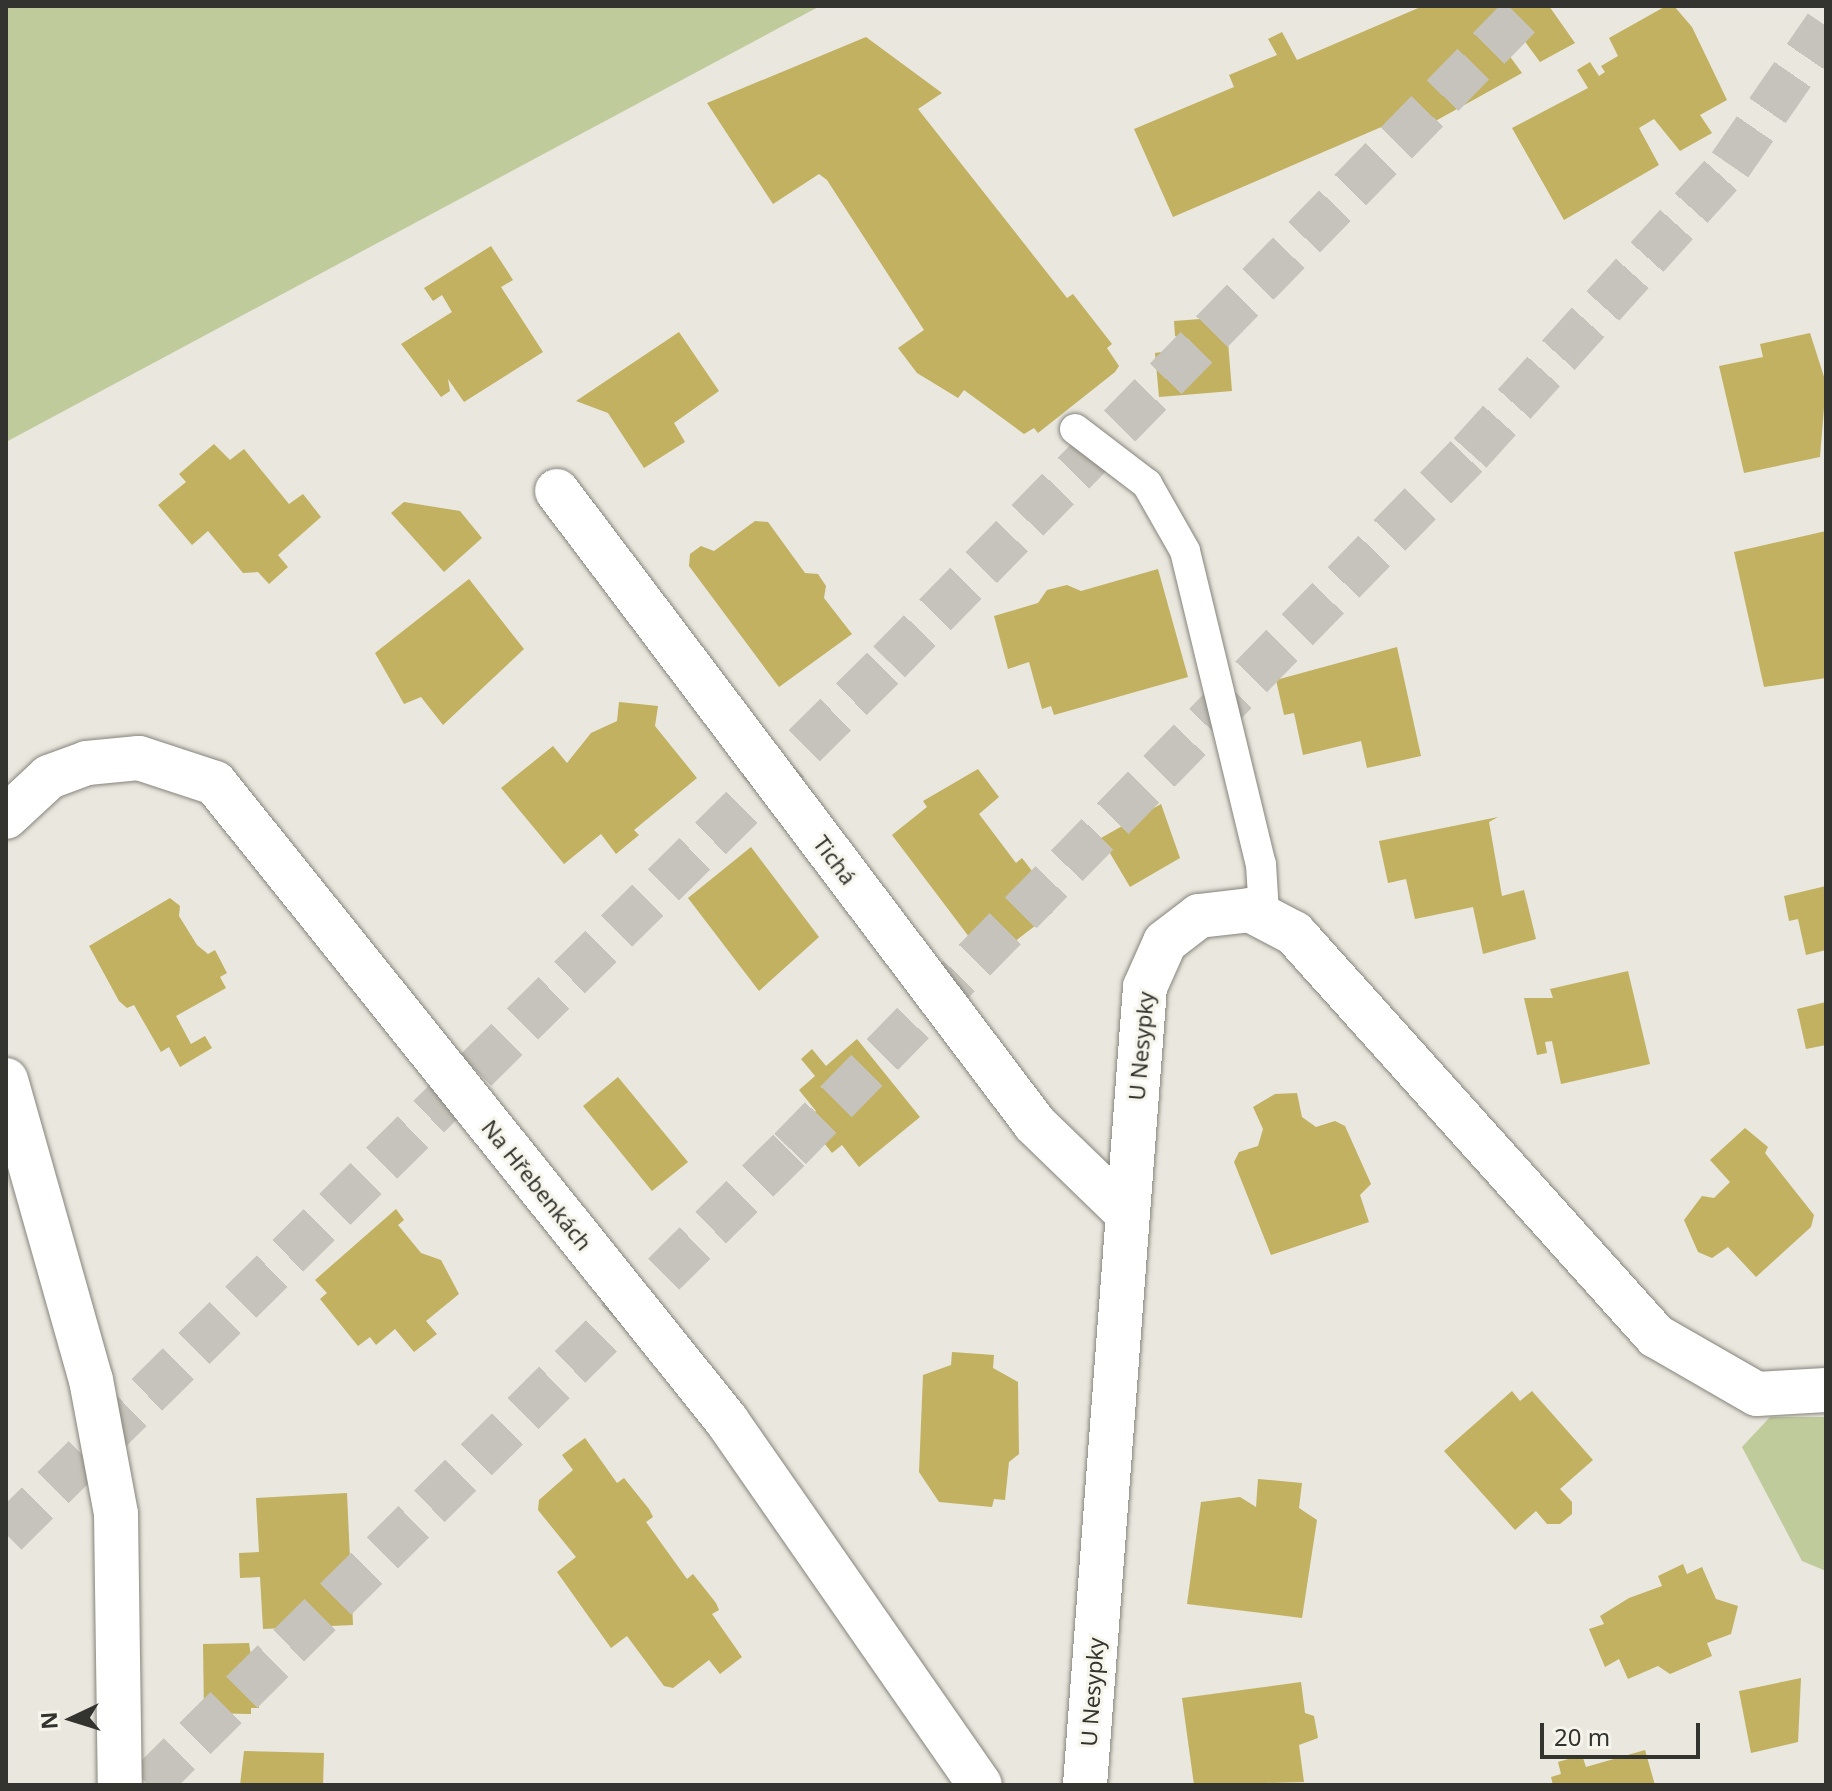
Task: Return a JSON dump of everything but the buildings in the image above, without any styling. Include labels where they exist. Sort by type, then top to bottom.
[{"type":"street","name":"Tichá","points":[[557,491],[1035,1124],[1128,1214]]},
{"type":"street","name":"Na Hřebenkách","points":[[6,817],[49,777],[87,763],[139,758],[215,783],[727,1421],[980,1785]]},
{"type":"street","name":"U Nesypky","points":[[1085,1785],[1145,987],[1153,962],[1174,932],[1199,916],[1264,913]]},
{"type":"street","points":[[1264,913],[1294,933],[1656,1336],[1757,1394],[1826,1390]]},
{"type":"street","points":[[6,1080],[91,1380],[116,1514],[120,1785]]},
{"type":"lane","points":[[1075,429],[1147,484],[1185,551],[1261,864],[1264,913]]},
{"type":"green space","points":[[6,6],[820,6],[6,442]]},
{"type":"green space","points":[[1770,1417],[1826,1417],[1826,1571],[1802,1561],[1742,1447]]},
{"type":"tunnel","points":[[6,1534],[889,662],[1530,6]]},
{"type":"tunnel","points":[[148,1785],[790,1149],[1470,453],[1730,165],[1826,26]]}]
